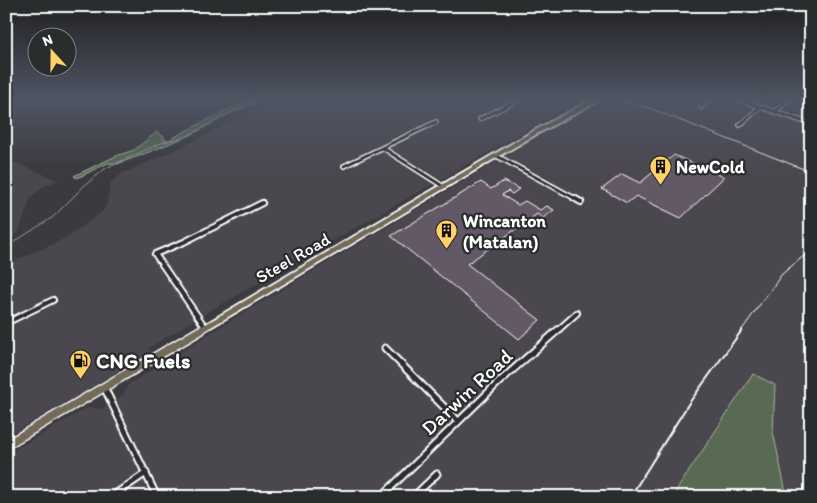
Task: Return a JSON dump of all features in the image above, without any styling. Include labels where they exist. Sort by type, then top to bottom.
[{"type":"main road","name":"Steel Road","points":[[6,445],[554,122]]},
{"type":"street","points":[[344,166],[435,122]]},
{"type":"street","points":[[383,148],[444,187]]},
{"type":"street","points":[[497,156],[581,202]]},
{"type":"street","points":[[205,327],[155,254],[262,204]]},
{"type":"street","points":[[6,323],[53,300]]},
{"type":"street","name":"Darwin Road","points":[[381,497],[458,421],[577,312]]},
{"type":"street","points":[[385,348],[458,421]]},
{"type":"street","points":[[104,387],[157,497]]},
{"type":"street","points":[[111,497],[146,473]]},
{"type":"street","points":[[413,497],[437,474]]},
{"type":"shaded area","points":[[228,122],[542,122],[211,310],[149,348],[151,353],[6,437],[6,265],[66,238],[101,213],[106,206],[111,182],[123,173],[195,141]]},
{"type":"shaded area","points":[[561,122],[811,122],[811,497],[6,497],[6,455],[88,407],[101,409],[123,395],[128,385],[225,324]]},
{"type":"shaded area","points":[[6,159],[58,180],[42,187],[31,198],[19,231],[6,241]]},
{"type":"green space","points":[[202,122],[212,122],[183,138],[139,156],[117,164],[108,163],[77,178],[74,176],[116,156],[134,150],[157,132],[164,137],[165,141]]},
{"type":"green space","points":[[753,374],[775,385],[773,432],[787,497],[672,497]]},
{"type":"building","name":"NewCold","points":[[674,155],[724,177],[681,218],[636,196],[627,203],[602,189],[622,174],[640,183]]},
{"type":"building","name":"Wincanton (Matalan)","points":[[504,181],[519,189],[512,194],[508,191],[502,195],[518,205],[525,201],[540,210],[547,206],[554,210],[543,218],[537,214],[467,264],[540,320],[519,339],[391,236],[481,182],[491,189]]},
{"type":"waterway","points":[[14,242],[53,217],[84,186],[106,168],[161,143],[189,136],[214,122]]},
{"type":"railway","points":[[686,122],[811,172]]},
{"type":"railway","points":[[741,331],[782,274],[811,250]]},
{"type":"railway","points":[[630,497],[689,403],[742,330]]},
{"type":"place","name":"NewCold","points":[[660,186]]},
{"type":"place","name":"Wincanton (Matalan)","points":[[447,250]]},
{"type":"place","name":"CNG Fuels","points":[[80,380]]}]
